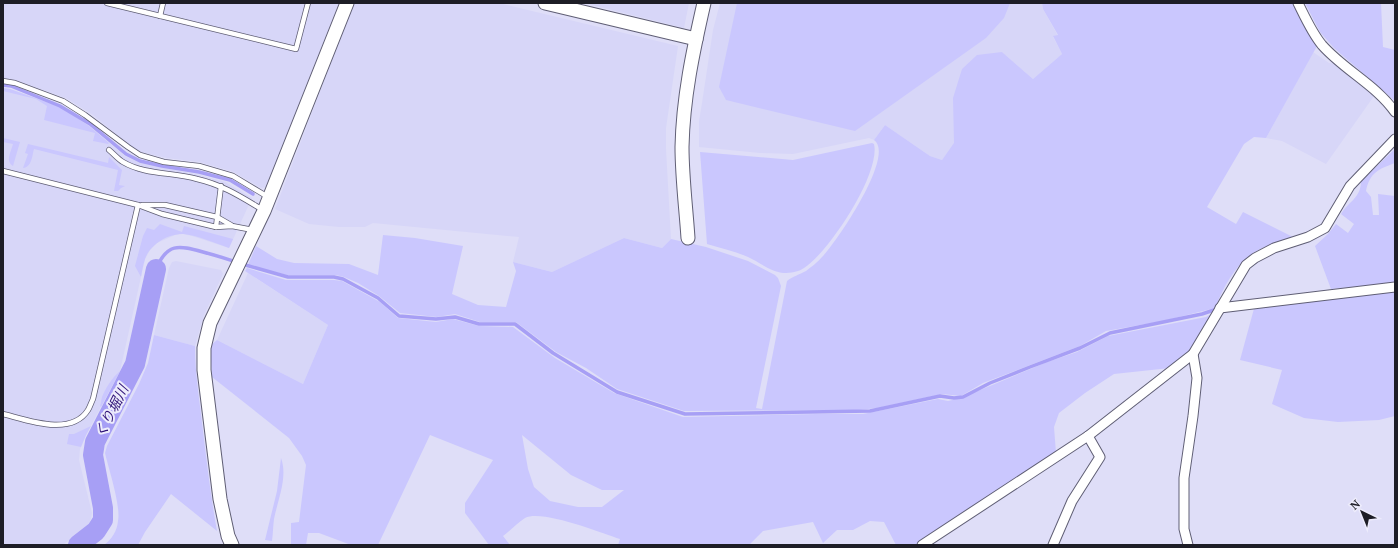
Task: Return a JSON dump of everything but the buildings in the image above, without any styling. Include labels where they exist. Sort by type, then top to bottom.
[{"type":"street","points":[[232,545],[228,536],[220,499],[204,370],[204,348],[210,323],[264,211],[347,3]]},
{"type":"street","points":[[545,3],[583,10],[696,39]]},
{"type":"street","points":[[688,238],[682,148],[688,81],[704,3]]},
{"type":"street","points":[[1298,3],[1313,32],[1322,45],[1379,95],[1395,112]]},
{"type":"street","points":[[922,545],[1088,436],[1193,354],[1246,265],[1255,258],[1274,248],[1308,237],[1325,228],[1350,186],[1395,139]]},
{"type":"street","points":[[1220,308],[1395,287]]},
{"type":"street","points":[[1188,545],[1184,529],[1184,478],[1197,378],[1193,354]]},
{"type":"street","points":[[1053,545],[1072,501],[1100,457],[1088,436]]},
{"type":"lane","points":[[107,3],[296,49],[308,3]]},
{"type":"lane","points":[[160,16],[164,3]]},
{"type":"lane","points":[[3,81],[63,101],[85,114],[140,155],[164,162],[198,166],[233,176],[269,198]]},
{"type":"lane","points":[[109,150],[122,162],[136,168],[197,178],[221,186],[264,211]]},
{"type":"lane","points":[[3,171],[138,205],[162,214],[216,227],[232,226],[255,230]]},
{"type":"lane","points":[[216,227],[221,186]]},
{"type":"lane","points":[[138,205],[165,205],[217,217],[232,226]]},
{"type":"lane","points":[[3,414],[47,424],[64,425],[77,420],[87,411],[93,399],[138,205]]},
{"type":"shaded area","points":[[3,3],[339,3],[266,187],[261,188],[234,172],[200,162],[167,158],[141,152],[129,145],[93,115],[66,98],[14,80],[3,78]]},
{"type":"shaded area","points":[[354,3],[499,3],[678,46],[666,128],[671,239],[662,248],[624,238],[552,272],[513,262],[519,237],[373,223],[365,227],[339,227],[309,224],[275,209]]},
{"type":"shaded area","points":[[584,3],[689,3],[684,28]]},
{"type":"shaded area","points":[[720,3],[1042,3],[1043,9],[1058,36],[1053,37],[1062,54],[1033,79],[1002,52],[955,123],[955,143],[942,160],[930,156],[885,125],[874,140],[869,138],[793,154],[760,153],[699,147],[699,121],[713,30]]},
{"type":"shaded area","points":[[737,3],[1010,3],[1004,18],[986,38],[855,131],[726,100],[719,87]]},
{"type":"shaded area","points":[[1042,3],[1292,3],[1317,46],[1266,138],[1254,137],[1244,144],[1207,207],[1236,224],[1243,212],[1293,237],[1260,249],[1245,260],[1238,267],[1223,290],[1215,308],[1163,321],[1106,331],[1080,346],[983,383],[961,396],[942,394],[877,408],[859,410],[684,411],[617,389],[586,368],[556,352],[516,322],[480,322],[455,314],[437,317],[400,313],[379,296],[358,283],[344,277],[336,275],[287,275],[248,265],[256,246],[277,259],[294,263],[349,264],[378,275],[383,235],[415,238],[463,246],[452,294],[478,305],[506,307],[516,271],[513,262],[552,272],[624,238],[662,248],[671,239],[706,247],[748,261],[775,275],[781,286],[756,408],[762,409],[787,281],[806,271],[819,261],[839,235],[862,199],[877,163],[879,149],[874,140],[885,125],[930,156],[942,160],[954,143],[953,98],[962,69],[977,55],[1002,52],[1033,79],[1062,54],[1053,36],[1058,35],[1043,9]]},
{"type":"shaded area","points":[[1305,3],[1381,3],[1383,47],[1395,50],[1395,101],[1334,48],[1320,32]]},
{"type":"shaded area","points":[[1313,52],[1329,63],[1337,64],[1374,96],[1326,164],[1282,141],[1266,138]]},
{"type":"shaded area","points":[[3,88],[10,89],[60,107],[89,126],[125,156],[140,163],[225,182],[252,198],[229,248],[192,236],[183,234],[175,235],[157,243],[150,250],[145,259],[120,371],[80,449],[79,460],[92,513],[91,519],[89,524],[63,545],[3,545]]},
{"type":"shaded area","points":[[3,88],[10,89],[60,107],[89,126],[109,143],[93,141],[95,133],[44,120],[47,106],[36,99],[3,91]]},
{"type":"shaded area","points":[[3,138],[20,142],[13,166],[9,162],[9,159],[13,144],[3,142]]},
{"type":"shaded area","points":[[872,143],[874,144],[874,157],[870,173],[862,192],[839,229],[826,246],[802,269],[792,272],[779,272],[733,251],[707,244],[700,152],[793,160]]},
{"type":"shaded area","points":[[28,144],[108,163],[109,157],[122,170],[119,185],[125,186],[118,191],[114,191],[118,170],[34,149],[30,163],[28,166],[23,168],[28,154],[25,153]]},
{"type":"shaded area","points":[[1395,149],[1395,163],[1376,172],[1370,179],[1366,191],[1371,197],[1373,215],[1379,215],[1378,194],[1395,196],[1395,283],[1331,289],[1315,246],[1336,224],[1348,233],[1354,224],[1341,214],[1359,192],[1361,181]]},
{"type":"shaded area","points":[[160,224],[182,232],[184,226],[233,239],[229,248],[190,235],[172,235],[161,240],[147,254],[141,277],[135,266],[143,236],[147,228],[154,230]]},
{"type":"shaded area","points":[[176,261],[221,270],[223,274],[204,315],[195,346],[154,335],[169,268],[172,262]]},
{"type":"shaded area","points":[[247,268],[286,280],[342,281],[380,302],[398,318],[436,322],[453,319],[479,326],[513,327],[555,358],[614,393],[683,417],[863,414],[938,399],[948,401],[961,398],[1047,362],[1077,352],[1108,336],[1206,317],[1213,313],[1193,348],[1179,362],[1170,368],[1114,374],[1085,393],[1059,413],[1054,427],[1056,453],[917,545],[896,545],[884,522],[870,521],[853,530],[837,530],[823,543],[813,522],[763,531],[749,545],[618,545],[620,539],[600,532],[558,519],[533,516],[525,518],[519,522],[503,536],[510,545],[489,545],[465,513],[465,503],[493,460],[430,435],[378,545],[351,545],[319,533],[308,533],[306,545],[291,545],[291,523],[299,522],[306,465],[302,456],[289,438],[212,377],[210,346],[217,340],[303,384],[328,325],[245,271]],"holes":[[[522,435],[571,475],[602,490],[624,490],[602,507],[578,507],[550,501],[534,487],[528,469]]]},
{"type":"shaded area","points":[[248,273],[328,325],[303,384],[217,340]]},
{"type":"shaded area","points":[[1395,289],[1395,416],[1379,420],[1338,422],[1304,418],[1272,404],[1282,370],[1240,360],[1255,305]]},
{"type":"shaded area","points":[[154,335],[195,346],[198,388],[209,481],[217,531],[171,494],[138,545],[104,545],[112,537],[115,531],[118,514],[118,506],[105,453],[107,446],[139,384],[148,363]]},
{"type":"shaded area","points":[[120,371],[101,407],[102,397],[105,390]]},
{"type":"shaded area","points":[[91,426],[81,447],[67,444],[69,434],[74,434]]},
{"type":"shaded area","points":[[281,458],[283,465],[283,480],[274,519],[272,541],[265,540],[277,491]]},
{"type":"waterway","points":[[3,85],[11,86],[60,106],[90,124],[126,154],[140,161],[199,172],[230,180],[253,194]]},
{"type":"waterway","points":[[156,269],[164,254],[169,250],[180,247],[236,262]]},
{"type":"waterway","points":[[242,264],[288,277],[334,277],[343,279],[378,298],[399,316],[436,319],[455,317],[479,324],[515,324],[553,353],[617,392],[685,414],[870,411],[940,396],[954,398],[963,397],[990,383],[1080,348],[1110,333],[1202,314],[1217,309]]},
{"type":"waterway","name":"くり堀川","points":[[78,545],[96,531],[103,520],[103,508],[93,455],[95,442],[135,364],[156,269]]}]
